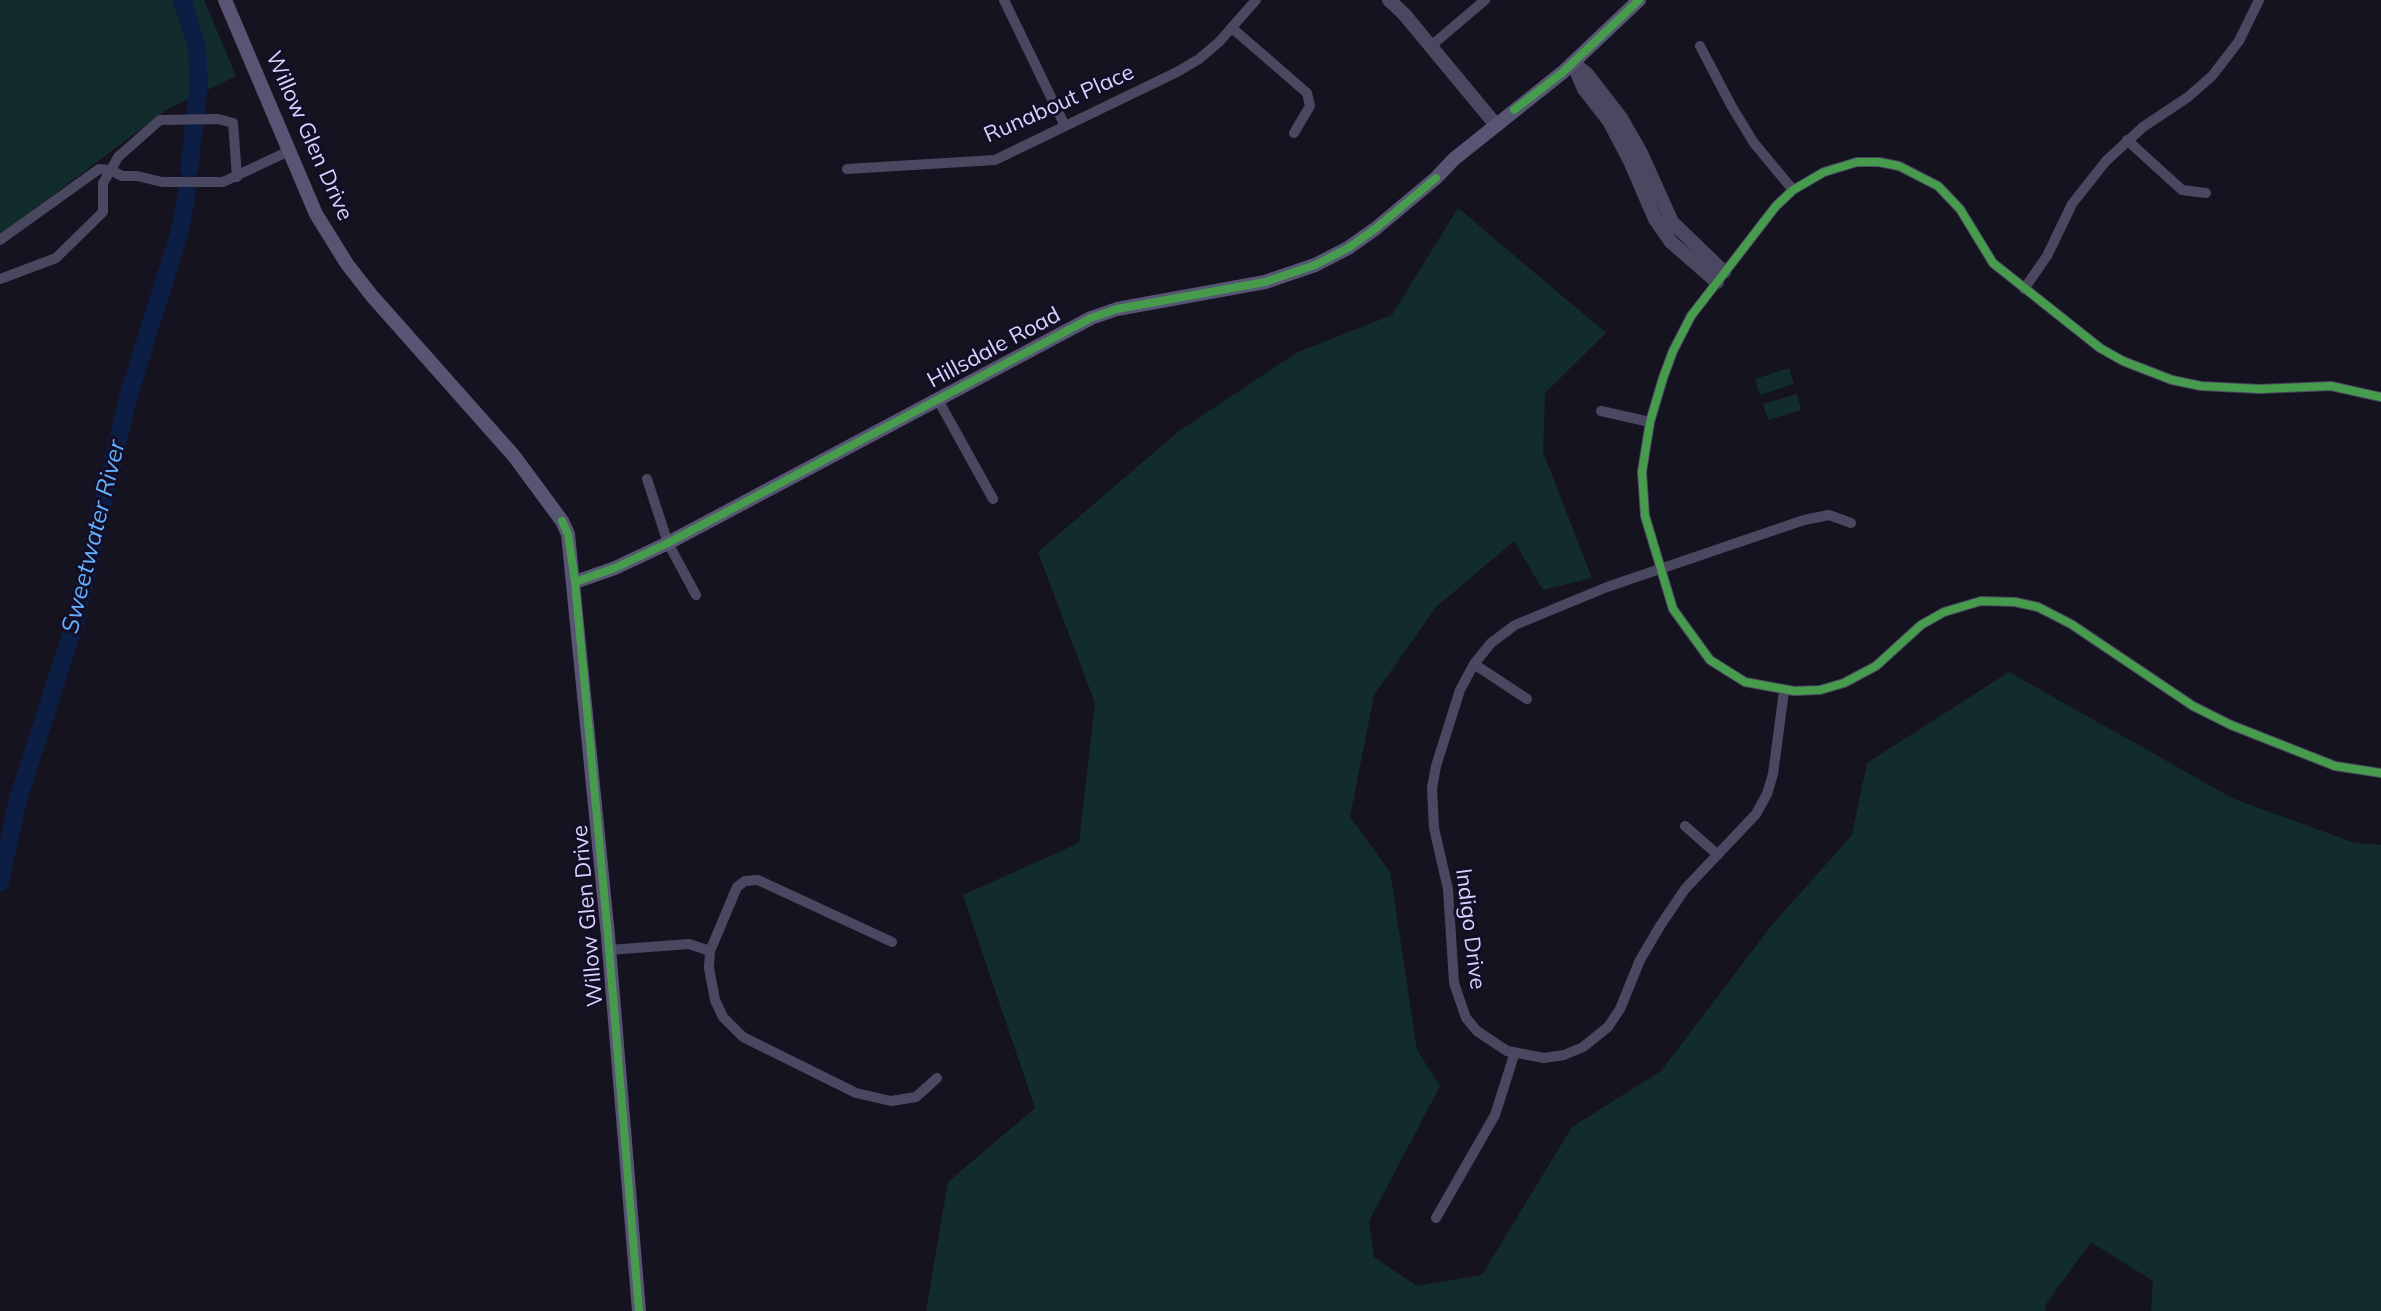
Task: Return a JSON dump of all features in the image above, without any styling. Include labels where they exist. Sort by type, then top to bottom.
[{"type":"main road","name":"Willow Glen Drive","points":[[225,0],[316,214],[347,264],[514,456],[562,521],[568,534],[609,950],[639,1311]]},
{"type":"main road","name":"Hillsdale Road","points":[[575,582],[615,568],[668,543],[1091,318],[1117,309],[1265,282],[1315,265],[1348,248],[1375,229],[1573,63],[1639,0]]},
{"type":"street","points":[[1005,0],[1065,126]]},
{"type":"street","name":"Runabout Place","points":[[847,169],[995,160],[1199,59],[1256,0]]},
{"type":"street","points":[[1389,0],[1496,125]]},
{"type":"street","points":[[1431,46],[1485,0]]},
{"type":"street","points":[[2024,289],[2047,256],[2083,189],[2127,140],[2212,76],[2239,41],[2259,0]]},
{"type":"street","points":[[1232,28],[1307,93],[1310,106],[1294,133]]},
{"type":"street","points":[[1700,46],[1747,131],[1766,160],[1793,190]]},
{"type":"street","points":[[1573,63],[1587,74],[1621,118],[1641,153],[1672,222],[1720,277]]},
{"type":"street","points":[[0,279],[56,258],[103,212],[103,183],[118,157],[160,120],[218,119],[233,123],[237,177]]},
{"type":"street","points":[[2127,140],[2182,190],[2206,193]]},
{"type":"street","points":[[0,240],[99,169],[162,182],[223,182],[289,151]]},
{"type":"street","points":[[2381,397],[2331,386],[2201,386],[2172,380],[2123,361],[2100,348],[1993,263],[1960,209],[1932,182],[1908,170],[1879,162],[1846,164],[1824,172],[1793,190],[1776,206],[1691,316],[1673,351],[1650,422],[1642,472],[1645,516],[1673,609],[1710,660],[1745,682],[1784,691],[1820,690],[1855,678],[1886,659],[1921,625],[1956,607],[1981,601],[2015,602],[2038,607],[2071,624],[2193,706],[2231,725],[2335,766],[2381,773]]},
{"type":"street","points":[[937,398],[993,499]]},
{"type":"street","points":[[1601,411],[1650,422]]},
{"type":"street","points":[[647,479],[668,543],[696,595]]},
{"type":"street","name":"Indigo Drive","points":[[1784,691],[1773,774],[1767,794],[1756,814],[1685,889],[1640,960],[1620,1009],[1600,1034],[1583,1047],[1554,1057],[1533,1058],[1507,1051],[1477,1031],[1466,1018],[1456,994],[1448,889],[1434,828],[1432,788],[1460,690],[1474,664],[1498,637],[1525,620],[1662,567],[1804,520],[1829,515],[1851,523]]},
{"type":"street","points":[[1474,664],[1527,699]]},
{"type":"street","points":[[1685,826],[1718,855]]},
{"type":"street","points":[[892,942],[758,880],[745,881],[737,887],[710,951],[712,991],[718,1009],[729,1025],[756,1044],[856,1093],[884,1100],[916,1097],[937,1078]]},
{"type":"street","points":[[609,950],[689,944],[710,951]]},
{"type":"street","points":[[1436,1218],[1495,1115],[1515,1052]]},
{"type":"green space","points":[[0,0],[204,0],[236,76],[166,110],[0,235]]},
{"type":"green space","points":[[1458,208],[1606,333],[1545,393],[1543,452],[1592,578],[1543,590],[1514,541],[1436,607],[1374,695],[1350,817],[1390,872],[1417,1050],[1440,1086],[1369,1221],[1374,1257],[1417,1286],[1482,1275],[1572,1127],[1661,1071],[1772,925],[1852,835],[1867,763],[2009,672],[2234,799],[2355,843],[2381,845],[2381,1311],[2151,1311],[2153,1281],[2091,1242],[2046,1304],[2045,1311],[926,1311],[948,1182],[1035,1108],[963,895],[1079,843],[1095,703],[1038,552],[1179,431],[1296,353],[1392,315]]},
{"type":"green space","points":[[1789,368],[1794,384],[1760,395],[1755,379]]},
{"type":"green space","points":[[1797,394],[1801,410],[1768,420],[1763,404]]},
{"type":"waterway","name":"Sweetwater River","points":[[182,0],[197,47],[199,85],[189,169]]},
{"type":"waterway","name":"Sweetwater River","points":[[0,882],[18,799],[74,626],[129,394],[180,231],[187,192]]},
{"type":"cycle path","points":[[1514,110],[1563,72],[1639,0]]},
{"type":"cycle path","points":[[2381,397],[2331,386],[2260,389],[2201,386],[2172,380],[2123,361],[2100,348],[1993,263],[1960,209],[1938,186],[1899,166],[1857,162],[1824,172],[1793,190],[1776,206],[1691,316],[1663,378],[1650,422],[1642,472],[1645,516],[1673,609],[1710,660],[1745,682],[1794,691],[1820,690],[1844,683],[1876,666],[1921,625],[1944,612],[1981,601],[2015,602],[2038,607],[2071,624],[2193,706],[2231,725],[2335,766],[2381,773]]},
{"type":"cycle path","points":[[575,582],[615,568],[668,543],[1091,318],[1117,309],[1265,282],[1315,265],[1348,248],[1375,229],[1436,178]]},
{"type":"cycle path","points":[[562,521],[568,534],[575,582],[639,1311]]}]
